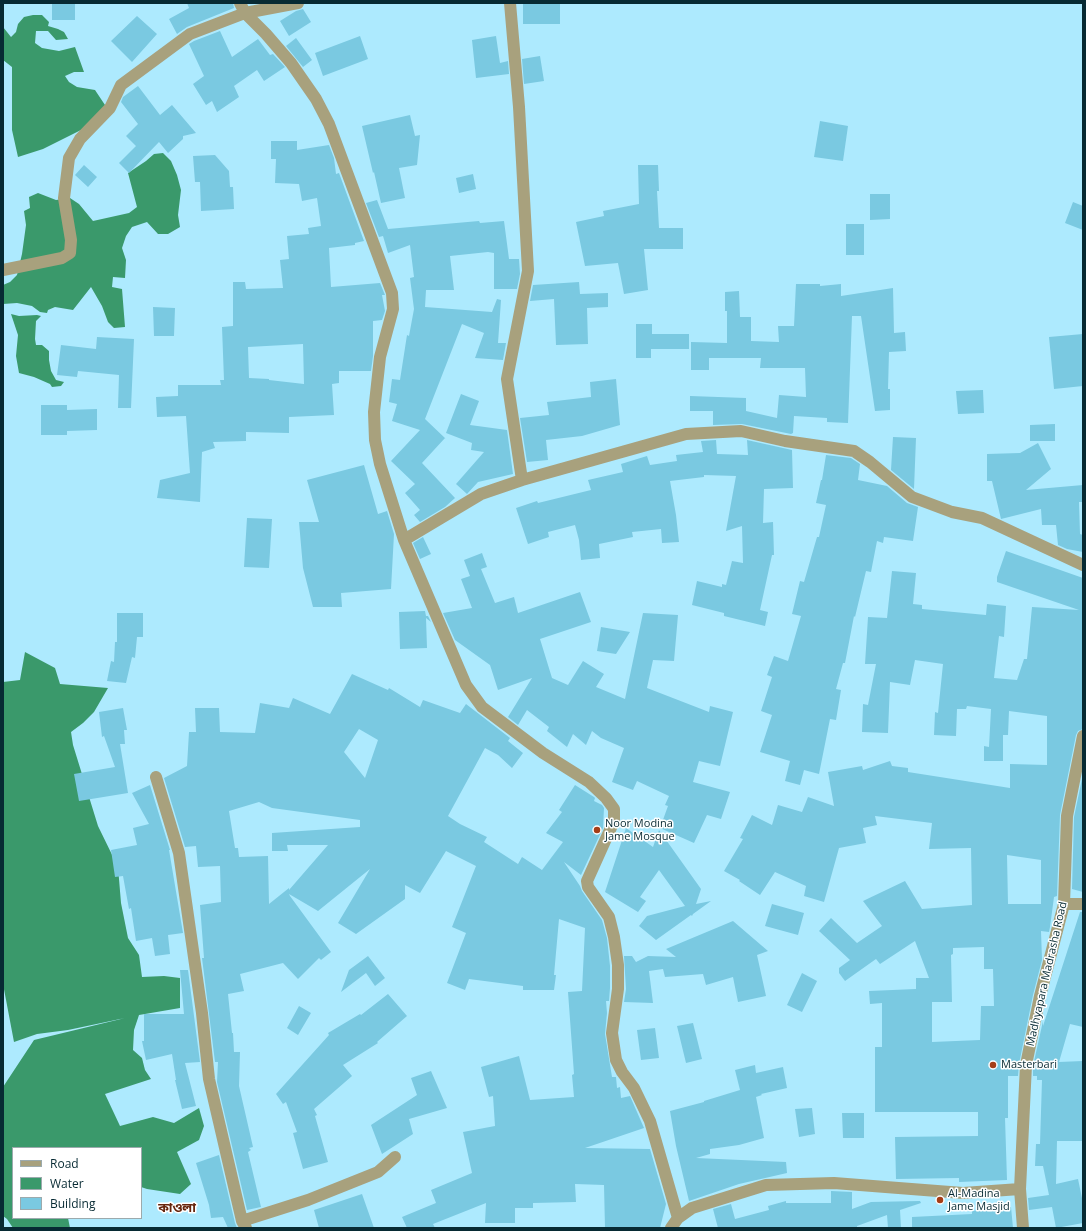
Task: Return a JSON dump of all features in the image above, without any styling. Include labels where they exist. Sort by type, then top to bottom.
[{"type":"street","points":[[3,270],[62,258],[70,253],[71,240],[64,198],[69,158],[80,139],[110,108],[122,86],[190,34],[242,8],[298,3]]},
{"type":"street","points":[[510,3],[519,107],[528,271],[507,379],[522,480]]},
{"type":"street","points":[[242,8],[292,63],[316,99],[329,124],[392,293],[393,310],[380,357],[374,412],[375,440],[380,464],[404,540],[466,685],[482,707],[543,754],[589,782],[606,798],[614,809],[614,821],[587,881],[588,887],[609,917],[614,937],[618,965],[618,989],[612,1033],[616,1060],[622,1072],[634,1088],[650,1122],[678,1218]]},
{"type":"street","points":[[404,540],[481,494],[522,480],[686,434],[741,431],[785,441],[854,451],[870,462],[912,497],[952,512],[982,518],[1083,565]]},
{"type":"street","name":"Madhyapara Madrasha Road","points":[[1023,1228],[1020,1189],[1026,1066],[1040,996],[1064,904],[1067,816],[1083,736]]},
{"type":"street","points":[[156,777],[179,853],[202,1013],[209,1079],[244,1225],[378,1172],[394,1157]]},
{"type":"street","points":[[1064,904],[1083,904]]},
{"type":"street","points":[[671,1228],[678,1218],[692,1208],[766,1185],[834,1183],[963,1193],[1020,1189]]},
{"type":"water","points":[[42,15],[49,22],[48,26],[64,32],[68,39],[56,40],[48,31],[36,31],[35,43],[42,48],[59,51],[75,47],[84,72],[74,72],[65,76],[69,82],[77,87],[95,90],[107,108],[85,128],[43,149],[18,157],[12,130],[12,67],[3,60],[3,27],[11,37],[16,32],[18,24],[24,17]]},
{"type":"water","points":[[163,153],[171,161],[181,190],[178,215],[180,227],[168,234],[158,234],[147,222],[132,227],[126,236],[122,248],[126,260],[125,278],[113,277],[112,287],[122,289],[125,327],[114,328],[108,322],[102,306],[91,287],[73,310],[55,307],[48,310],[47,313],[40,312],[32,306],[17,303],[3,304],[3,285],[10,282],[17,275],[22,254],[26,225],[24,211],[30,208],[29,197],[38,193],[56,200],[70,198],[79,204],[93,221],[129,213],[137,207],[128,173],[154,154]]},
{"type":"water","points":[[11,314],[19,316],[41,316],[36,321],[36,345],[42,345],[49,351],[51,371],[56,380],[64,382],[61,386],[52,387],[50,384],[34,377],[19,373],[16,356],[18,335]]},
{"type":"water","points":[[25,652],[55,668],[60,684],[108,688],[94,712],[71,732],[73,745],[98,826],[118,867],[121,903],[128,938],[139,955],[142,977],[164,976],[180,978],[180,1008],[139,1015],[134,1030],[133,1050],[142,1058],[145,1070],[151,1079],[105,1094],[120,1126],[153,1117],[174,1123],[199,1108],[204,1126],[199,1140],[177,1152],[191,1184],[180,1194],[142,1187],[142,1147],[12,1147],[12,1219],[68,1219],[70,1228],[13,1228],[3,1216],[3,1087],[34,1040],[125,1018],[68,1030],[37,1034],[14,1042],[3,984],[3,682],[20,680]]},
{"type":"building","points":[[52,3],[75,3],[75,20],[52,20]]},
{"type":"building","points":[[187,3],[233,3],[234,8],[187,27],[177,34],[169,19],[189,8]]},
{"type":"building","points":[[523,3],[560,3],[560,24],[523,24]]},
{"type":"building","points":[[303,9],[311,22],[289,36],[280,21],[296,11]]},
{"type":"building","points":[[137,16],[157,34],[132,62],[111,41]]},
{"type":"building","points":[[220,31],[232,57],[258,39],[270,55],[273,54],[285,67],[264,81],[257,70],[234,86],[239,97],[217,112],[212,101],[206,105],[193,84],[204,76],[189,44]]},
{"type":"building","points":[[360,36],[368,59],[323,76],[315,53]]},
{"type":"building","points":[[496,36],[500,63],[508,61],[509,74],[476,78],[472,40]]},
{"type":"building","points":[[296,38],[312,60],[303,67],[286,46]]},
{"type":"building","points":[[540,56],[544,81],[524,84],[522,59]]},
{"type":"building","points":[[138,86],[160,115],[172,105],[196,133],[183,136],[183,139],[168,153],[159,142],[129,173],[119,163],[136,146],[126,136],[138,124],[121,102],[123,97]]},
{"type":"building","points":[[410,115],[415,136],[420,135],[417,165],[399,168],[405,198],[381,203],[362,126]]},
{"type":"building","points":[[820,121],[848,126],[843,161],[814,157]]},
{"type":"building","points":[[271,141],[297,141],[297,150],[329,145],[334,158],[336,174],[339,173],[364,241],[355,243],[355,245],[329,248],[331,287],[380,283],[385,295],[382,295],[385,311],[382,320],[373,321],[373,356],[371,371],[339,371],[339,383],[332,384],[334,415],[289,417],[289,433],[246,432],[246,441],[213,442],[215,448],[202,452],[200,502],[157,498],[160,480],[190,473],[186,416],[157,417],[156,397],[178,396],[178,385],[221,385],[220,380],[224,380],[222,327],[233,326],[233,282],[245,282],[246,289],[283,288],[280,260],[289,259],[287,236],[309,234],[308,228],[321,226],[317,198],[302,201],[299,184],[275,183],[276,159],[271,159]],"holes":[[[303,344],[304,384],[249,378],[248,347]]]},
{"type":"building","points":[[215,155],[229,171],[230,187],[233,187],[234,209],[201,211],[200,182],[195,182],[193,156]]},
{"type":"building","points":[[84,165],[97,177],[88,187],[75,175]]},
{"type":"building","points":[[638,165],[658,165],[659,191],[657,191],[659,228],[683,228],[683,249],[644,249],[648,290],[624,294],[618,263],[585,266],[576,222],[604,216],[603,211],[639,204]]},
{"type":"building","points":[[473,174],[476,189],[459,193],[456,178]]},
{"type":"building","points":[[870,194],[890,194],[890,219],[870,220]]},
{"type":"building","points":[[377,200],[388,229],[479,221],[480,223],[504,221],[509,259],[519,259],[520,274],[517,289],[494,289],[494,253],[488,252],[450,256],[454,290],[426,290],[425,307],[492,312],[497,299],[501,300],[498,343],[506,343],[503,360],[475,358],[484,333],[462,324],[425,419],[445,438],[422,463],[455,498],[445,507],[420,522],[414,515],[420,510],[405,493],[415,484],[391,461],[420,430],[392,421],[397,404],[389,402],[392,379],[400,380],[407,335],[409,336],[414,309],[410,278],[414,277],[410,245],[388,253],[383,236],[379,237],[366,203]]},
{"type":"building","points":[[1073,202],[1083,206],[1083,230],[1065,223]]},
{"type":"building","points":[[846,224],[864,224],[864,255],[846,255]]},
{"type":"building","points":[[579,282],[580,294],[608,293],[608,307],[587,308],[588,344],[556,345],[554,299],[530,301],[533,285]]},
{"type":"building","points":[[796,284],[820,284],[820,286],[841,284],[841,296],[893,288],[894,333],[905,332],[906,351],[889,352],[888,389],[890,389],[890,410],[875,411],[861,316],[852,316],[848,423],[827,422],[827,418],[794,416],[793,433],[791,434],[742,424],[713,425],[713,411],[690,411],[690,396],[746,398],[746,411],[777,418],[779,395],[806,397],[805,368],[760,368],[761,358],[709,358],[709,370],[691,370],[691,342],[727,343],[727,311],[725,311],[725,292],[739,291],[740,317],[751,317],[751,341],[779,342],[778,326],[794,326]]},
{"type":"building","points":[[153,307],[175,308],[174,336],[154,336]]},
{"type":"building","points":[[636,324],[652,324],[652,334],[689,334],[689,349],[651,349],[651,358],[636,358]]},
{"type":"building","points":[[1083,334],[1083,386],[1054,389],[1049,337]]},
{"type":"building","points":[[97,337],[134,339],[131,408],[118,408],[119,375],[78,371],[77,377],[57,375],[61,345],[96,349]]},
{"type":"building","points":[[616,379],[620,425],[582,436],[546,440],[548,460],[527,462],[520,418],[549,415],[547,402],[591,397],[590,382]]},
{"type":"building","points":[[983,390],[984,413],[958,414],[956,391]]},
{"type":"building","points":[[461,394],[479,401],[470,425],[507,430],[513,474],[478,482],[467,494],[456,484],[484,452],[471,450],[472,443],[446,433]]},
{"type":"building","points":[[41,405],[67,405],[67,410],[97,409],[97,430],[67,431],[67,435],[41,435]]},
{"type":"building","points":[[1055,424],[1055,441],[1030,441],[1030,425]]},
{"type":"building","points":[[893,437],[916,438],[914,489],[891,470]]},
{"type":"building","points":[[716,440],[717,454],[748,455],[747,440],[792,450],[793,488],[764,489],[763,523],[773,522],[774,555],[772,555],[760,610],[768,612],[765,626],[724,616],[724,613],[692,605],[697,581],[722,587],[722,584],[726,585],[732,561],[743,563],[742,526],[726,531],[736,476],[704,475],[704,477],[670,481],[679,542],[662,543],[661,529],[632,532],[633,537],[599,544],[600,558],[581,560],[579,540],[575,525],[548,532],[549,537],[528,544],[516,508],[537,501],[538,503],[591,490],[588,480],[623,472],[621,464],[647,456],[650,465],[677,461],[676,455],[703,452],[701,441]]},
{"type":"building","points":[[1038,443],[1051,469],[1026,490],[1083,485],[1083,502],[1079,502],[1080,534],[1083,535],[1083,552],[1067,549],[1058,545],[1056,525],[1042,525],[1041,509],[1001,519],[992,481],[987,481],[987,454],[1020,453]]},
{"type":"building","points":[[826,455],[851,458],[860,464],[858,480],[887,486],[907,503],[918,507],[913,541],[884,537],[883,543],[877,541],[871,572],[866,571],[855,617],[854,616],[845,663],[843,663],[836,689],[841,690],[836,720],[830,719],[819,774],[804,770],[800,785],[785,781],[790,761],[760,752],[772,715],[761,711],[772,677],[767,675],[774,656],[788,661],[801,616],[792,614],[800,581],[804,582],[817,537],[819,537],[826,505],[816,503]]},
{"type":"building","points":[[364,465],[378,514],[387,511],[394,534],[391,589],[341,593],[342,607],[313,607],[303,568],[299,522],[319,522],[307,480]]},
{"type":"building","points":[[247,518],[272,519],[269,568],[244,567]]},
{"type":"building","points":[[423,537],[431,554],[420,559],[413,543]]},
{"type":"building","points":[[1006,551],[1083,578],[1083,729],[1078,731],[1076,735],[1060,815],[1057,896],[1054,897],[1049,932],[1041,931],[1042,960],[1033,995],[1019,1064],[1018,1076],[1008,1076],[1008,1118],[1005,1118],[1007,1180],[959,1182],[959,1178],[896,1179],[895,1137],[978,1136],[978,1112],[875,1112],[875,1047],[882,1047],[882,1003],[870,1004],[869,991],[916,989],[916,978],[929,978],[915,941],[880,964],[876,959],[845,981],[839,973],[839,968],[850,960],[819,931],[831,918],[857,943],[882,926],[863,901],[905,881],[922,909],[972,905],[971,848],[929,849],[932,823],[875,816],[877,825],[863,828],[866,843],[839,848],[824,902],[804,896],[806,886],[775,872],[760,895],[739,881],[740,880],[724,871],[743,839],[740,838],[752,815],[772,825],[778,805],[802,812],[808,797],[834,806],[828,772],[862,766],[863,770],[890,761],[892,766],[908,768],[908,772],[1010,788],[1010,764],[1047,765],[1047,716],[1009,711],[1008,735],[1003,735],[1003,761],[984,761],[984,746],[989,747],[991,709],[967,706],[966,709],[957,709],[956,736],[934,735],[935,712],[938,713],[943,664],[915,660],[910,685],[890,682],[888,733],[862,732],[863,704],[868,705],[876,664],[865,664],[868,617],[887,618],[892,571],[916,573],[913,604],[922,605],[922,609],[986,615],[987,604],[1006,606],[1004,637],[999,636],[994,678],[1017,680],[1024,659],[1027,659],[1032,607],[1079,610],[997,582],[997,577]],"holes":[[[1007,855],[1041,860],[1041,904],[1008,904]],[[984,947],[984,969],[993,969],[994,1006],[981,1006],[980,1040],[932,1042],[932,1002],[952,1002],[951,955],[953,954],[953,948]]]},
{"type":"building","points":[[482,553],[487,567],[481,569],[495,603],[514,597],[518,613],[580,592],[591,622],[540,639],[552,678],[568,685],[583,661],[604,674],[596,687],[625,699],[643,613],[678,615],[674,661],[653,660],[647,688],[709,712],[710,706],[733,712],[720,766],[699,761],[693,782],[730,792],[721,819],[707,815],[694,843],[660,828],[668,806],[665,805],[669,796],[637,781],[633,790],[612,782],[624,748],[601,738],[592,731],[586,745],[573,734],[567,747],[547,731],[549,727],[527,710],[518,725],[508,717],[532,678],[498,690],[490,665],[455,640],[443,613],[472,608],[461,579],[470,576],[464,560]]},
{"type":"building","points":[[425,611],[426,616],[428,616],[431,622],[426,618],[427,648],[400,649],[399,612]]},
{"type":"building","points":[[117,613],[143,613],[143,637],[137,637],[135,658],[132,657],[126,683],[107,681],[111,661],[114,662],[115,642],[117,642]]},
{"type":"building","points":[[601,627],[630,632],[616,654],[597,651]]},
{"type":"building","points":[[352,674],[388,690],[389,688],[420,707],[423,700],[460,713],[466,704],[510,738],[508,741],[523,753],[512,768],[498,755],[485,748],[448,816],[460,824],[487,837],[484,842],[518,864],[522,857],[542,870],[563,842],[546,833],[562,812],[559,810],[575,785],[594,797],[594,801],[602,805],[604,808],[603,828],[581,875],[564,862],[602,920],[607,938],[610,966],[610,988],[609,1001],[606,1001],[607,1013],[605,1034],[612,1077],[616,1077],[617,1088],[620,1087],[621,1098],[630,1096],[644,1128],[585,1148],[650,1149],[666,1204],[660,1228],[605,1228],[604,1185],[575,1184],[576,1202],[533,1203],[533,1208],[515,1208],[515,1223],[485,1223],[486,1203],[433,1224],[435,1228],[407,1228],[402,1217],[436,1203],[431,1190],[472,1173],[463,1132],[495,1126],[493,1096],[489,1097],[481,1067],[519,1056],[530,1100],[574,1097],[572,1075],[574,1074],[568,992],[582,991],[585,928],[559,919],[554,990],[523,990],[523,986],[469,979],[465,990],[447,983],[466,933],[452,927],[476,866],[446,851],[420,893],[405,885],[405,899],[356,934],[338,923],[370,869],[318,911],[289,894],[331,952],[321,960],[319,958],[298,979],[283,963],[240,974],[244,991],[228,994],[234,1052],[240,1052],[239,1086],[253,1147],[249,1148],[251,1150],[248,1152],[261,1207],[247,1210],[217,1082],[218,1062],[215,1062],[202,958],[204,958],[200,905],[221,902],[220,866],[198,867],[196,846],[185,847],[164,778],[187,766],[189,732],[196,732],[195,708],[219,708],[220,732],[255,733],[260,703],[289,708],[293,698],[330,714]],"holes":[[[359,729],[378,740],[365,778],[344,752]],[[259,802],[272,808],[360,820],[360,827],[272,833],[272,851],[288,851],[287,845],[328,845],[289,890],[289,888],[269,904],[268,856],[239,857],[238,848],[235,848],[229,811]]]},
{"type":"building","points":[[123,708],[127,730],[124,730],[125,744],[120,744],[128,793],[79,801],[74,774],[115,767],[104,736],[102,737],[99,712]]},
{"type":"building","points":[[1083,774],[1083,892],[1072,889],[1074,817]]},
{"type":"building","points":[[150,785],[170,850],[183,933],[168,935],[170,954],[155,956],[152,938],[136,941],[131,908],[129,909],[123,876],[115,877],[111,850],[137,845],[133,828],[149,824],[132,793]]},
{"type":"building","points":[[626,828],[653,847],[659,830],[701,889],[696,904],[711,901],[692,916],[691,915],[656,940],[639,926],[647,916],[685,906],[659,870],[640,897],[646,901],[638,912],[605,892]]},
{"type":"building","points":[[772,904],[804,913],[798,935],[765,926]]},
{"type":"building","points":[[1080,912],[1083,912],[1083,1027],[1070,1024],[1059,1062],[1083,1061],[1083,1141],[1057,1141],[1056,1184],[1078,1179],[1083,1203],[1083,1223],[1056,1228],[1052,1207],[1029,1210],[1028,1198],[1049,1195],[1043,1166],[1035,1166],[1036,1144],[1040,1144],[1042,1080],[1037,1080],[1037,1076],[1033,1076],[1033,1066],[1043,1021],[1043,1026]]},
{"type":"building","points":[[733,921],[768,951],[757,955],[766,996],[738,1002],[733,977],[706,985],[703,974],[665,977],[663,969],[649,971],[653,1003],[624,1002],[626,989],[624,956],[632,956],[636,962],[648,956],[676,957],[666,949]]},
{"type":"building","points":[[368,956],[385,978],[375,986],[366,973],[341,992],[349,970]]},
{"type":"building","points":[[180,970],[188,970],[200,1062],[185,1063],[196,1106],[182,1109],[175,1080],[172,1054],[146,1060],[142,1041],[144,1041],[144,1014],[184,1014]]},
{"type":"building","points":[[802,973],[817,981],[802,1012],[787,1005]]},
{"type":"building","points":[[388,994],[407,1016],[377,1042],[378,1043],[343,1065],[352,1076],[314,1109],[317,1115],[315,1116],[328,1162],[303,1169],[293,1133],[297,1132],[286,1102],[283,1104],[276,1094],[329,1035],[328,1033],[360,1014],[361,1015]]},
{"type":"building","points":[[299,1006],[311,1013],[298,1035],[287,1028]]},
{"type":"building","points":[[693,1023],[702,1059],[686,1063],[677,1026]]},
{"type":"building","points":[[655,1028],[659,1058],[641,1060],[637,1030]]},
{"type":"building","points":[[755,1065],[756,1073],[783,1067],[787,1088],[761,1094],[762,1095],[756,1097],[764,1138],[739,1145],[710,1149],[710,1154],[696,1158],[786,1162],[787,1173],[739,1184],[689,1201],[676,1146],[670,1111],[740,1090],[735,1070]]},
{"type":"building","points":[[431,1071],[447,1108],[409,1119],[413,1134],[382,1154],[371,1125],[417,1095],[411,1078]]},
{"type":"building","points":[[812,1108],[815,1134],[799,1137],[795,1109]]},
{"type":"building","points":[[842,1113],[864,1113],[864,1138],[843,1138]]},
{"type":"building","points":[[219,1155],[237,1228],[228,1228],[223,1217],[211,1218],[209,1205],[196,1163]]},
{"type":"building","points":[[831,1191],[852,1192],[852,1209],[871,1202],[920,1201],[921,1203],[900,1210],[901,1228],[888,1228],[887,1215],[857,1226],[857,1228],[718,1228],[713,1209],[731,1204],[735,1219],[769,1210],[768,1206],[786,1201],[786,1203],[831,1203]]},
{"type":"building","points":[[362,1194],[374,1228],[319,1228],[314,1210]]},
{"type":"building","points":[[1011,1207],[1013,1228],[912,1228],[912,1217],[972,1214],[972,1211]]},
{"type":"place","name":"Noor Modina Jame Mosque","points":[[597,830]]},
{"type":"place","name":"Masterbari","points":[[993,1065]]},
{"type":"place","name":"Al-Madina Jame Masjid","points":[[940,1200]]},
{"type":"district","name":"কাওলা","points":[[177,1208]]}]
